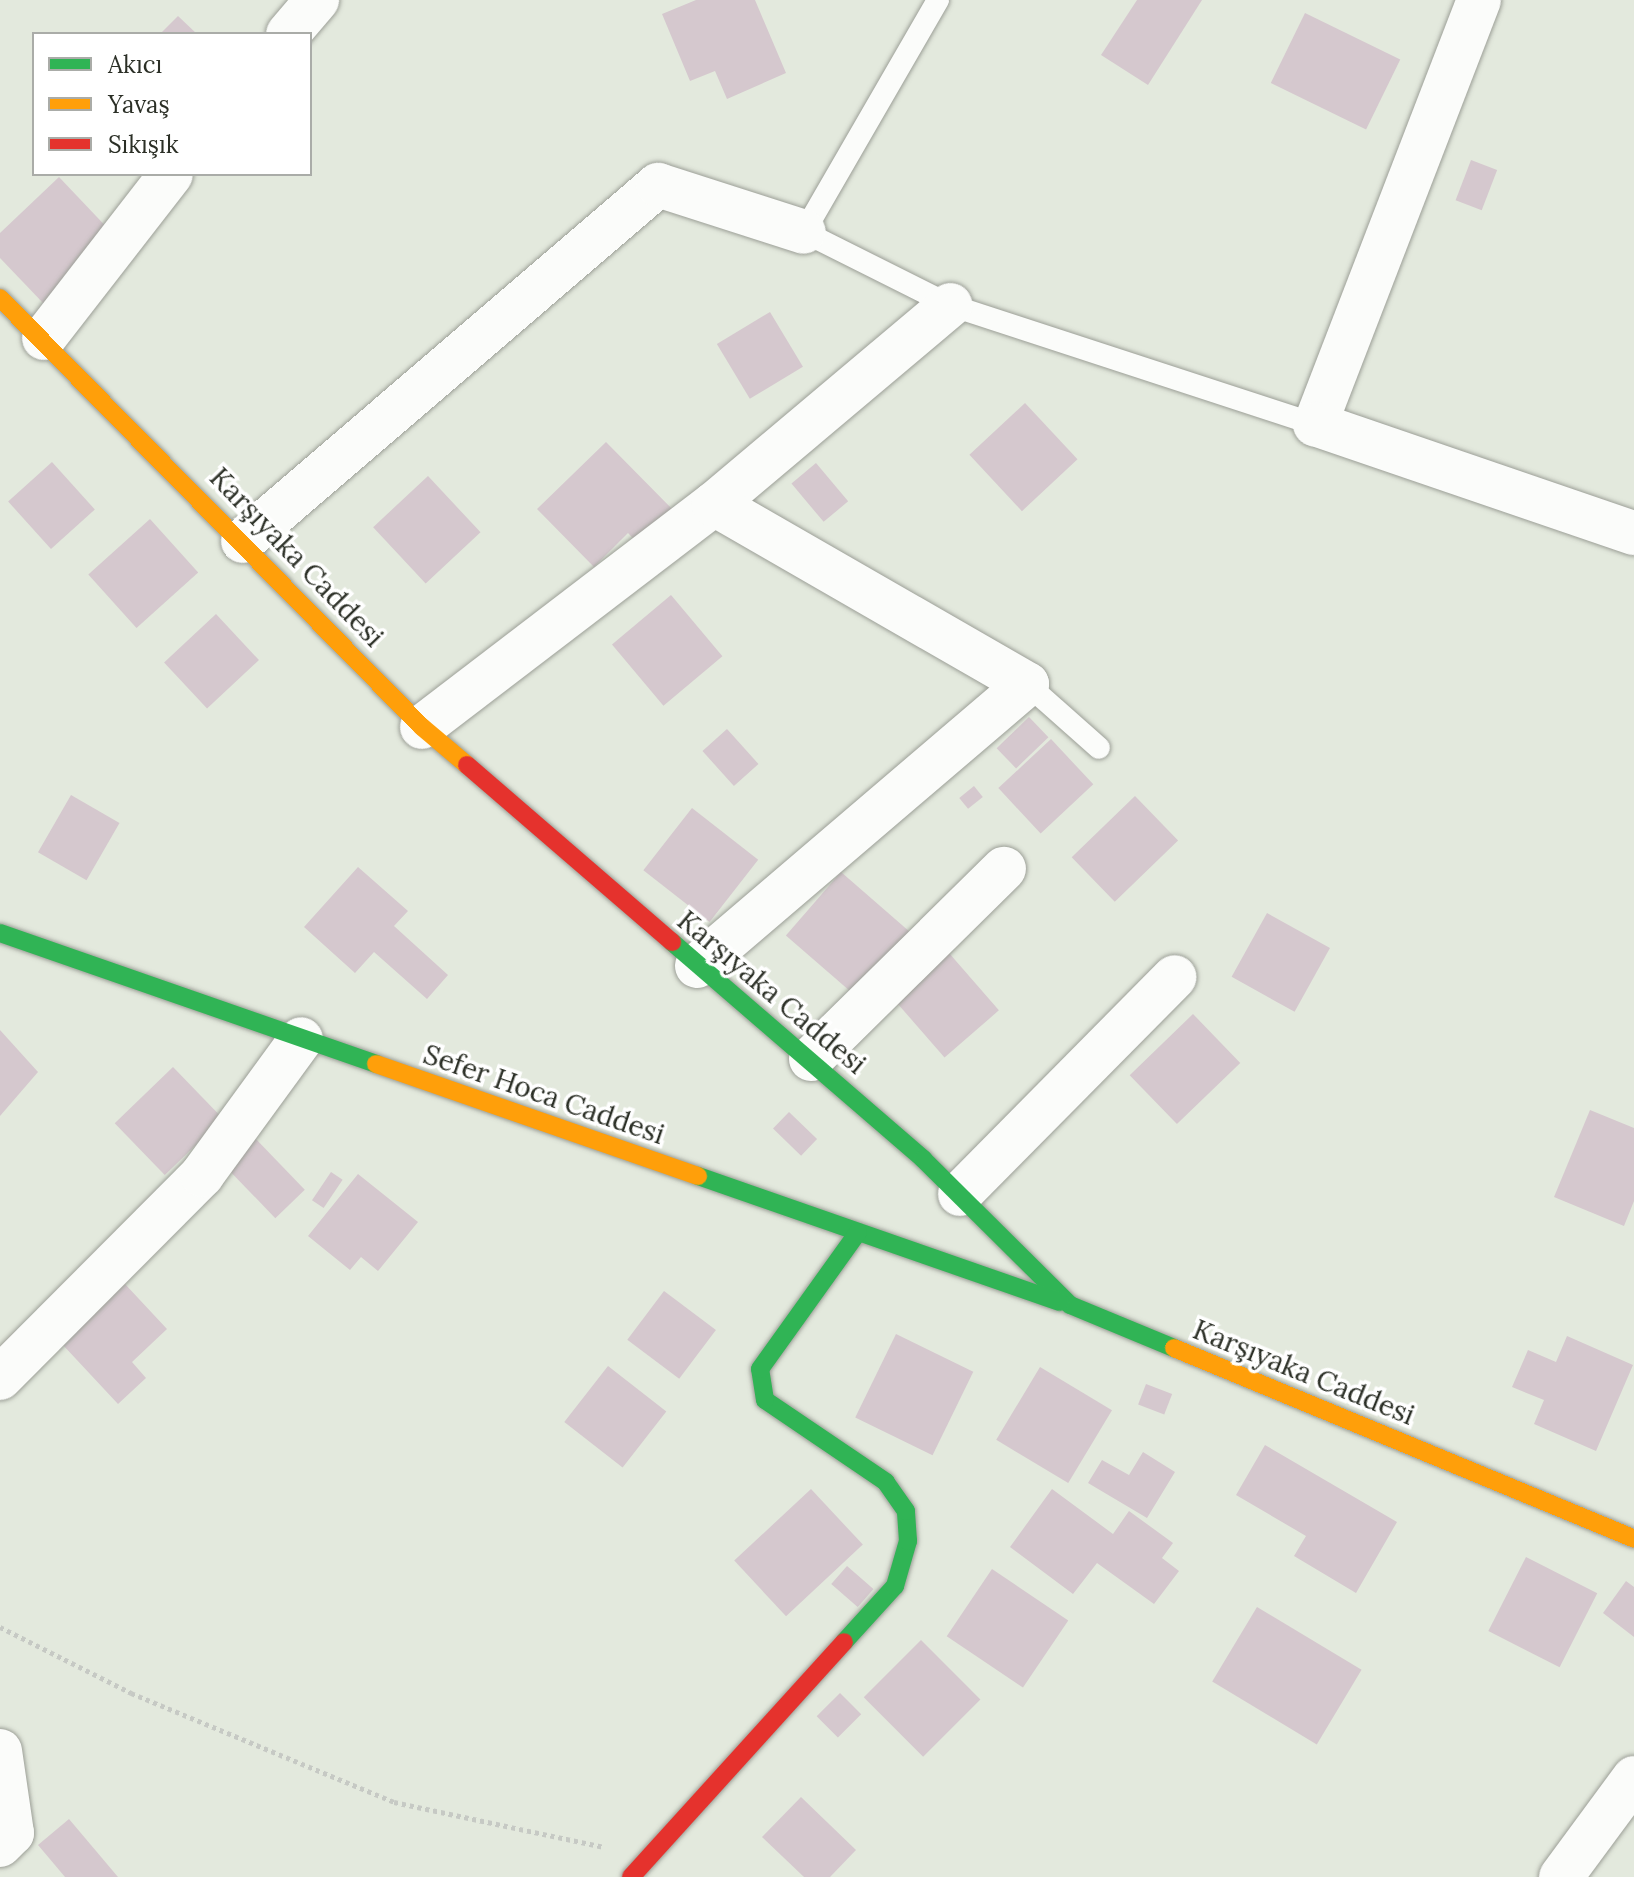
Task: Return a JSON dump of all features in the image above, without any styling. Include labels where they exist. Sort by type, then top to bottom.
[{"type":"street","points":[[290,32],[317,0]]},
{"type":"street","points":[[1479,0],[1315,424],[1634,533]]},
{"type":"street","points":[[44,338],[169,176]]},
{"type":"street","points":[[243,541],[658,185],[804,232]]},
{"type":"street","name":"Karşıyaka Caddesi","points":[[0,298],[44,338],[422,727],[697,966],[811,1059],[960,1194],[1070,1305],[1634,1539]]},
{"type":"street","points":[[422,727],[714,504],[950,305]]},
{"type":"street","points":[[697,966],[1027,684],[714,504]]},
{"type":"street","points":[[811,1059],[1004,869]]},
{"type":"street","name":"Sefer Hoca Caddesi","points":[[0,933],[1070,1305]]},
{"type":"street","points":[[960,1194],[1175,977]]},
{"type":"street","points":[[0,1378],[202,1175],[301,1039]]},
{"type":"street","points":[[631,1877],[895,1586],[908,1541],[906,1511],[886,1482],[765,1400],[760,1369],[858,1232]]},
{"type":"street","points":[[0,1751],[12,1833],[0,1845]]},
{"type":"street","points":[[1561,1877],[1634,1778]]},
{"type":"lane","points":[[938,0],[804,232],[950,305],[1315,424]]},
{"type":"lane","points":[[1027,684],[1099,748]]},
{"type":"path","points":[[0,1627],[131,1693],[394,1802],[648,1856]]},
{"type":"building","points":[[696,0],[755,0],[786,73],[727,99],[715,71],[690,81],[662,14]]},
{"type":"building","points":[[1137,0],[1202,0],[1148,85],[1101,55]]},
{"type":"building","points":[[1305,13],[1400,59],[1366,130],[1271,83]]},
{"type":"building","points":[[178,16],[195,32],[162,32]]},
{"type":"building","points":[[1471,160],[1497,170],[1482,210],[1456,200]]},
{"type":"building","points":[[59,177],[115,236],[44,304],[0,258],[0,233]]},
{"type":"building","points":[[770,312],[803,367],[750,399],[717,344]]},
{"type":"building","points":[[1025,403],[1078,459],[1022,511],[969,455]]},
{"type":"building","points":[[606,442],[680,517],[645,551],[628,533],[594,567],[537,509]]},
{"type":"building","points":[[52,462],[95,510],[51,549],[8,501]]},
{"type":"building","points":[[816,463],[848,501],[824,522],[791,484]]},
{"type":"building","points":[[428,476],[481,532],[426,583],[373,527]]},
{"type":"building","points":[[150,519],[198,573],[136,628],[88,575]]},
{"type":"building","points":[[671,595],[722,656],[663,706],[612,644]]},
{"type":"building","points":[[216,614],[259,660],[207,708],[164,662]]},
{"type":"building","points":[[1029,717],[1048,737],[1016,768],[997,748]]},
{"type":"building","points":[[727,729],[758,764],[734,786],[702,751]]},
{"type":"building","points":[[1051,739],[1093,784],[1041,833],[998,788]]},
{"type":"building","points":[[974,786],[983,797],[968,809],[959,798]]},
{"type":"building","points":[[71,795],[119,823],[86,880],[38,852]]},
{"type":"building","points":[[1135,796],[1178,841],[1115,902],[1072,857]]},
{"type":"building","points":[[692,808],[758,860],[710,922],[643,870]]},
{"type":"building","points":[[358,867],[408,911],[394,926],[448,975],[427,999],[374,952],[355,973],[304,927]]},
{"type":"building","points":[[841,872],[910,932],[855,995],[786,935]]},
{"type":"building","points":[[1267,913],[1330,948],[1295,1012],[1232,977]]},
{"type":"building","points":[[949,953],[999,1010],[945,1058],[895,1000]]},
{"type":"building","points":[[1193,1014],[1240,1063],[1177,1124],[1130,1075]]},
{"type":"building","points":[[0,1030],[38,1072],[0,1116]]},
{"type":"building","points":[[173,1067],[223,1119],[165,1175],[115,1123]]},
{"type":"building","points":[[1590,1110],[1634,1128],[1634,1201],[1624,1226],[1554,1197]]},
{"type":"building","points":[[789,1112],[817,1139],[801,1156],[773,1129]]},
{"type":"building","points":[[252,1135],[305,1190],[275,1218],[223,1163]]},
{"type":"building","points":[[331,1172],[343,1180],[324,1208],[312,1200]]},
{"type":"building","points":[[358,1174],[418,1222],[378,1271],[361,1257],[350,1270],[308,1236]]},
{"type":"building","points":[[125,1284],[167,1329],[132,1362],[146,1378],[118,1404],[62,1344]]},
{"type":"building","points":[[664,1291],[716,1330],[679,1379],[627,1340]]},
{"type":"building","points":[[896,1334],[973,1372],[933,1455],[855,1418]]},
{"type":"building","points":[[1567,1336],[1633,1365],[1596,1451],[1534,1424],[1544,1400],[1512,1387],[1528,1350],[1556,1362]]},
{"type":"building","points":[[608,1366],[666,1412],[623,1468],[564,1422]]},
{"type":"building","points":[[1040,1367],[1112,1410],[1068,1483],[996,1440]]},
{"type":"building","points":[[1146,1384],[1172,1394],[1164,1415],[1138,1405]]},
{"type":"building","points":[[1265,1445],[1397,1522],[1356,1593],[1294,1556],[1306,1536],[1236,1495]]},
{"type":"building","points":[[1143,1452],[1175,1472],[1147,1518],[1088,1483],[1102,1460],[1129,1475]]},
{"type":"building","points":[[811,1489],[863,1545],[786,1616],[734,1561]]},
{"type":"building","points":[[1052,1489],[1113,1534],[1129,1511],[1173,1543],[1162,1558],[1179,1571],[1154,1604],[1097,1563],[1073,1594],[1010,1547]]},
{"type":"building","points":[[1526,1557],[1597,1593],[1560,1667],[1488,1631]]},
{"type":"building","points":[[847,1566],[873,1589],[858,1607],[831,1584]]},
{"type":"building","points":[[992,1569],[1068,1620],[1023,1688],[947,1636]]},
{"type":"building","points":[[1626,1581],[1634,1587],[1634,1637],[1603,1613]]},
{"type":"building","points":[[1257,1607],[1362,1670],[1317,1744],[1212,1682]]},
{"type":"building","points":[[921,1640],[980,1699],[923,1757],[864,1697]]},
{"type":"building","points":[[840,1693],[861,1714],[838,1738],[817,1716]]},
{"type":"building","points":[[801,1797],[856,1850],[830,1877],[804,1877],[762,1837]]},
{"type":"building","points":[[69,1819],[118,1877],[65,1877],[38,1845]]},
{"type":"traffic: fast","points":[[0,933],[376,1064]]},
{"type":"traffic: fast","points":[[672,942],[923,1159],[1070,1305],[1174,1348]]},
{"type":"traffic: fast","points":[[698,1176],[1060,1302]]},
{"type":"traffic: fast","points":[[844,1642],[895,1586],[908,1541],[906,1511],[886,1482],[765,1400],[760,1369],[858,1232]]},
{"type":"traffic: slow","points":[[0,298],[422,727],[467,765]]},
{"type":"traffic: slow","points":[[376,1064],[698,1176]]},
{"type":"traffic: slow","points":[[1174,1348],[1634,1539]]},
{"type":"traffic: jam","points":[[467,765],[672,942]]},
{"type":"traffic: jam","points":[[631,1877],[844,1642]]}]
